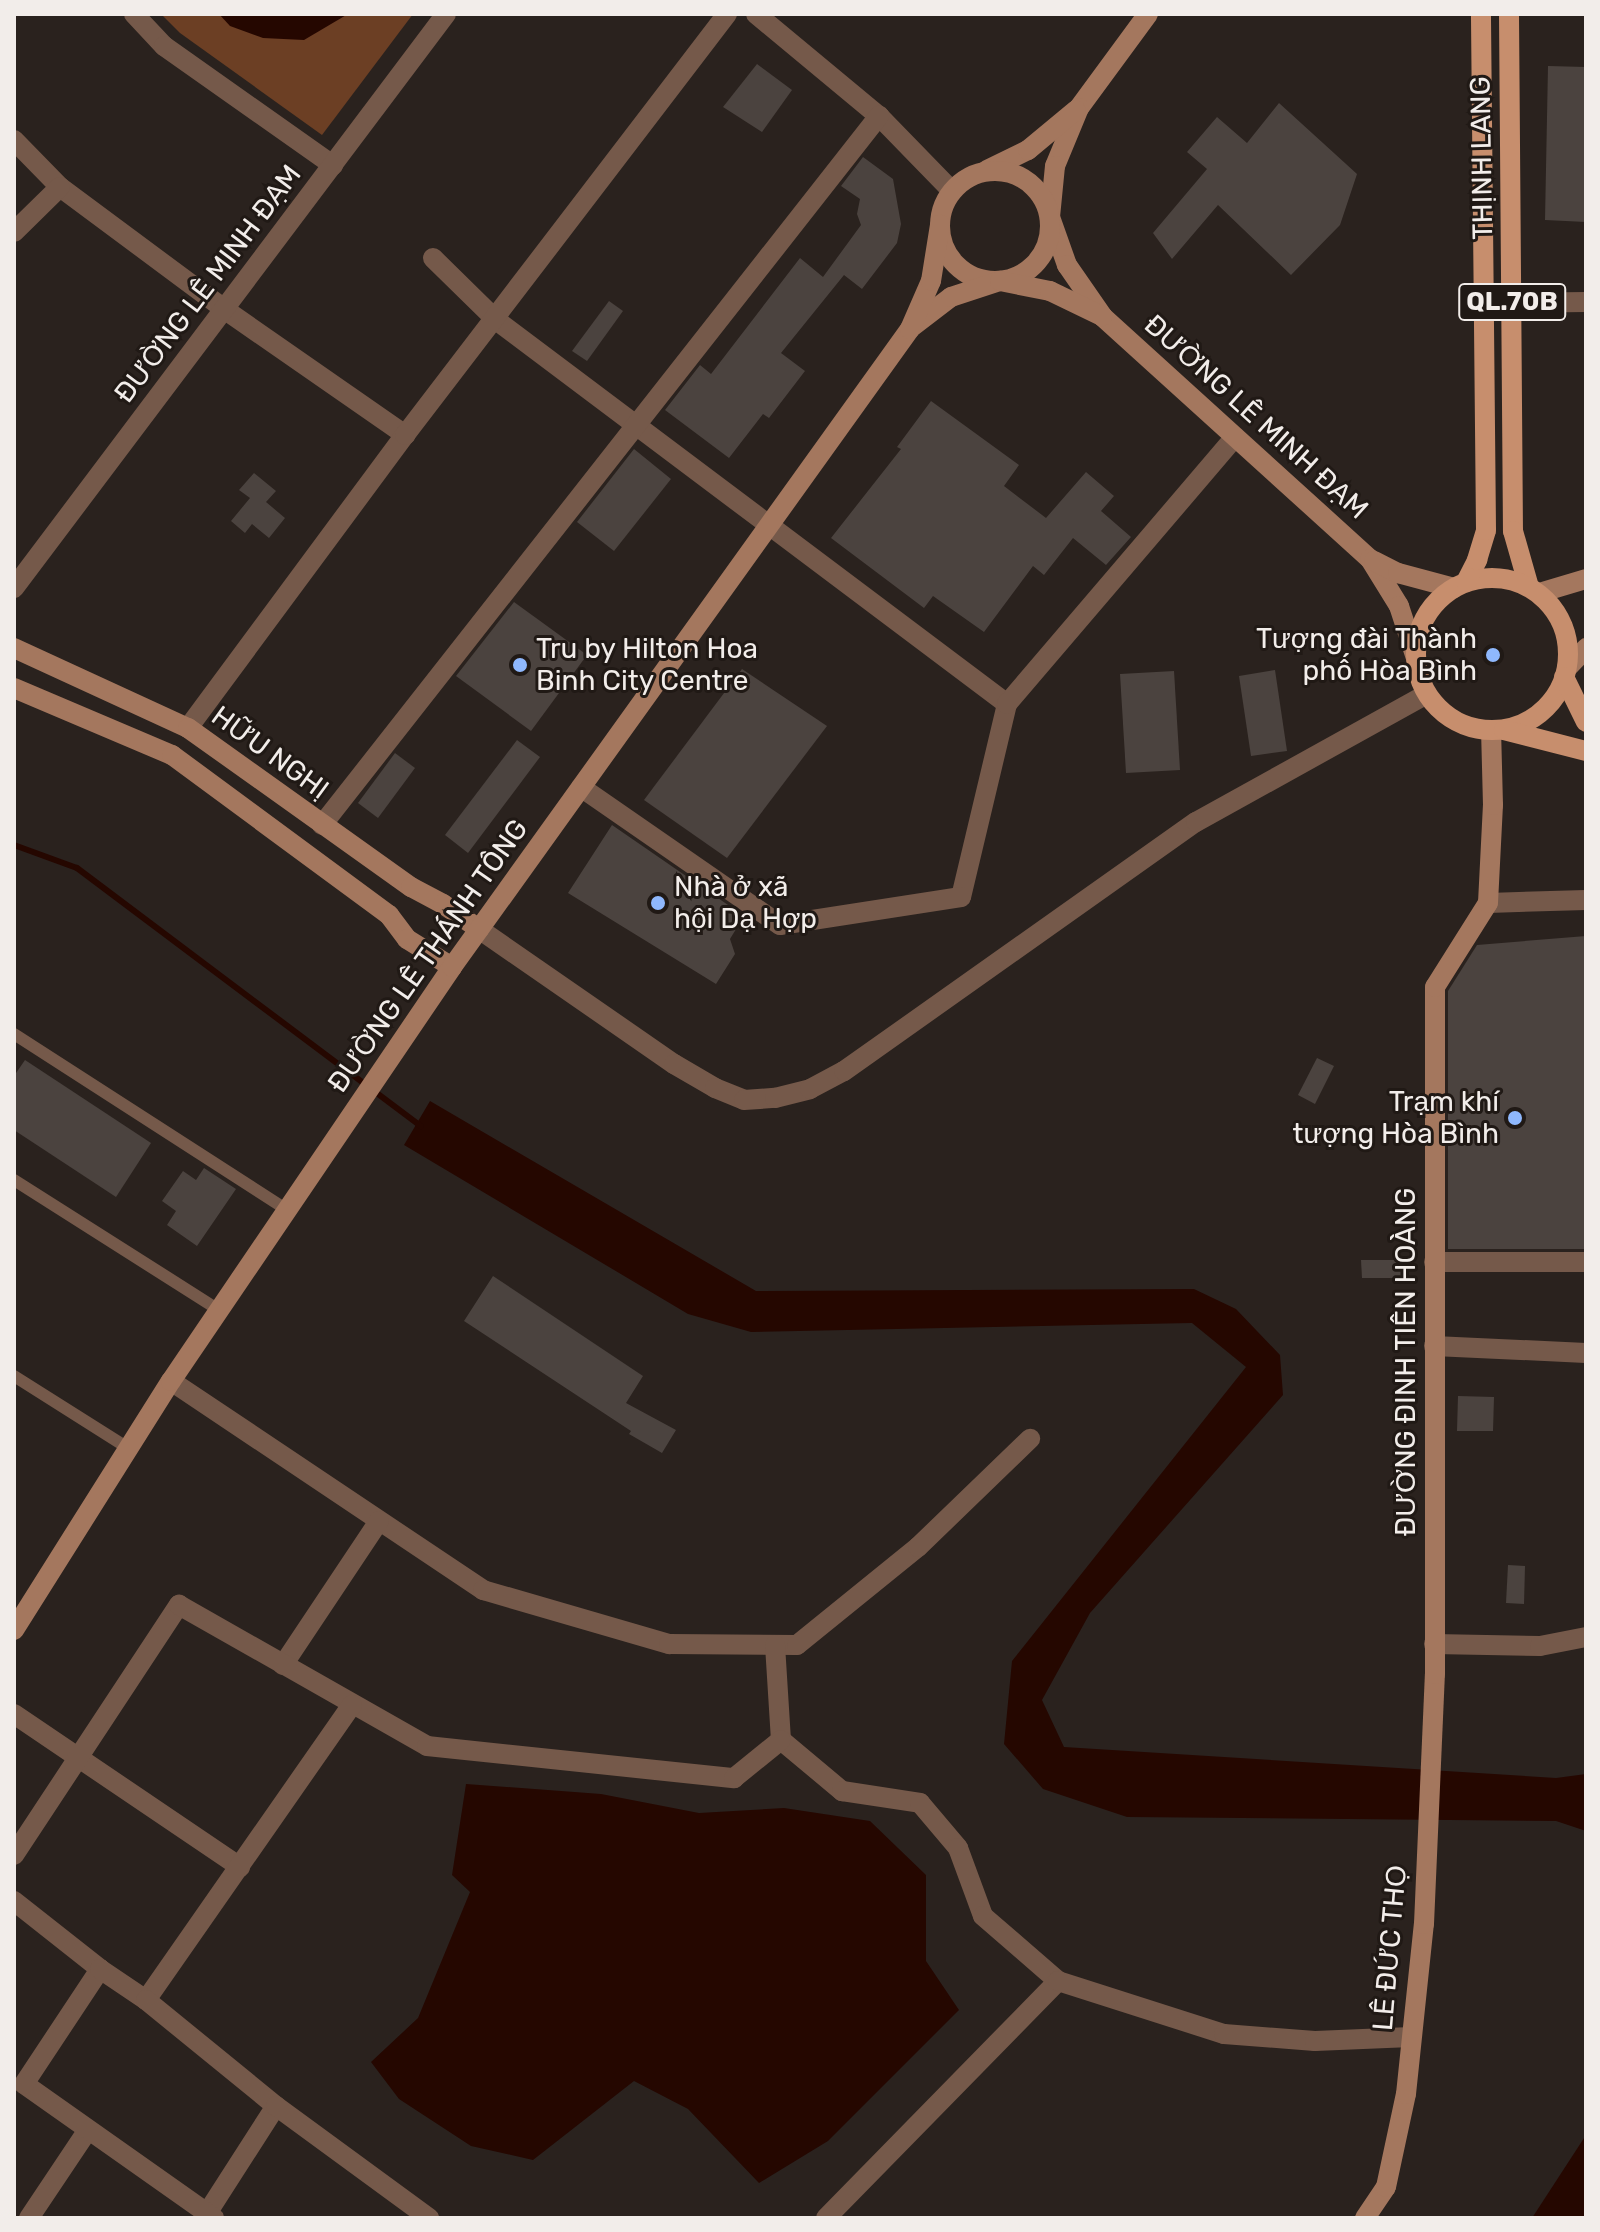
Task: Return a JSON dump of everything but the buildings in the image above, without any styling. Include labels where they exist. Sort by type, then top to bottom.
[{"type":"main road","points":[[1000,281],[1018,276],[1033,266],[1047,243],[1055,166],[1079,108],[1148,14]]},
{"type":"main road","name":"THỊNH LANG","points":[[1460,585],[1477,560],[1486,530],[1481,14]]},
{"type":"main road","name":"THỊNH LANG","points":[[1509,14],[1513,531],[1534,590]]},
{"type":"main road","points":[[1079,108],[1028,150],[952,191],[943,207],[940,225],[943,243],[958,266],[981,279],[1050,291],[1103,317]]},
{"type":"main road","points":[[983,172],[1018,175],[1044,199],[1067,265],[1103,317]]},
{"type":"main road","name":"ĐƯỜNG LÊ THÁNH TÔNG","points":[[17,1617],[171,1381],[452,967],[910,329],[931,281],[940,225]]},
{"type":"main road","name":"ĐƯỜNG LÊ THÁNH TÔNG","points":[[910,329],[951,297],[1000,281]]},
{"type":"main road","name":"ĐƯỜNG LÊ MINH ĐẠM","points":[[1103,317],[1370,559],[1398,573],[1460,585]]},
{"type":"main road","name":"ĐƯỜNG LÊ MINH ĐẠM","points":[[1370,559],[1399,606],[1416,658]]},
{"type":"main road","points":[[1586,722],[1566,673],[1568,647],[1563,627],[1553,608],[1534,590],[1498,578],[1460,585],[1437,600],[1417,637],[1416,658],[1427,694],[1455,720],[1586,751]]},
{"type":"main road","points":[[1534,590],[1586,579]]},
{"type":"main road","name":"HỮU NGHỊ","points":[[14,648],[188,728],[322,825],[479,929]]},
{"type":"main road","points":[[1496,730],[1521,724],[1540,713],[1555,697],[1566,673],[1586,648]]},
{"type":"main road","points":[[67,709],[80,678]]},
{"type":"main road","points":[[14,688],[172,755],[389,915],[407,939],[452,967]]},
{"type":"main road","name":"ĐƯỜNG ĐINH TIÊN HOÀNG","points":[[1435,1674],[1435,987],[1488,903],[1496,730]]},
{"type":"main road","name":"LÊ ĐỨC THỌ","points":[[1365,2218],[1386,2187],[1406,2094],[1424,1924],[1435,1674]]},
{"type":"street","points":[[134,14],[164,46],[333,165]]},
{"type":"street","name":"ĐƯỜNG LÊ MINH ĐẠM","points":[[14,588],[446,14]]},
{"type":"street","points":[[188,728],[405,435],[496,320],[727,14]]},
{"type":"street","points":[[764,17],[879,116],[952,191]]},
{"type":"street","points":[[322,825],[879,116]]},
{"type":"street","points":[[14,140],[60,187],[224,309],[405,435]]},
{"type":"street","points":[[14,232],[60,187]]},
{"type":"street","points":[[433,258],[496,320],[1007,704]]},
{"type":"street","points":[[1512,303],[1586,302]]},
{"type":"street","points":[[581,787],[780,925],[961,897],[1007,704],[1235,437]]},
{"type":"street","points":[[479,929],[674,1064],[715,1088],[744,1100],[775,1098],[810,1089],[844,1071],[1196,822],[1427,694]]},
{"type":"street","points":[[1488,903],[1586,900]]},
{"type":"street","points":[[1434,1262],[1586,1262]]},
{"type":"street","points":[[1434,1346],[1586,1353]]},
{"type":"street","points":[[171,1381],[483,1590],[669,1644],[797,1645],[918,1547],[1030,1439]]},
{"type":"street","points":[[283,1665],[379,1521]]},
{"type":"street","points":[[14,1855],[179,1605],[427,1746],[734,1778],[781,1740]]},
{"type":"street","points":[[1434,1644],[1540,1646],[1586,1637]]},
{"type":"street","points":[[775,1645],[781,1740],[842,1791],[920,1803],[958,1848],[983,1916],[1058,1981],[1224,2034],[1315,2041],[1411,2037]]},
{"type":"street","points":[[146,2000],[352,1705]]},
{"type":"street","points":[[14,1714],[240,1867]]},
{"type":"street","points":[[14,1901],[100,1969],[146,2000],[276,2106],[429,2218]]},
{"type":"street","points":[[100,1969],[19,2081],[208,2216],[276,2106]]},
{"type":"street","points":[[826,2218],[1058,1981]]},
{"type":"street","points":[[29,2218],[88,2130]]},
{"type":"lane","points":[[14,1034],[287,1210]]},
{"type":"lane","points":[[14,1180],[219,1310]]},
{"type":"lane","points":[[14,1376],[128,1448]]},
{"type":"shaded area","points":[[161,14],[413,14],[322,135],[180,33]]},
{"type":"shaded area","points":[[219,14],[348,14],[304,40],[263,38],[230,26]]},
{"type":"shaded area","points":[[430,1101],[756,1291],[1194,1289],[1236,1309],[1280,1355],[1283,1395],[1090,1613],[1042,1700],[1064,1747],[1556,1778],[1586,1774],[1586,1831],[1556,1821],[1127,1817],[1043,1789],[1004,1744],[1012,1661],[1246,1367],[1192,1323],[751,1332],[688,1314],[404,1145]]},
{"type":"shaded area","points":[[466,1784],[601,1794],[699,1813],[784,1808],[870,1821],[926,1875],[926,1961],[959,2010],[828,2141],[759,2183],[688,2109],[634,2081],[533,2160],[471,2146],[399,2099],[371,2062],[418,2018],[470,1892],[452,1875]]},
{"type":"shaded area","points":[[1586,2135],[1586,2218],[1532,2218]]},
{"type":"waterway","points":[[14,845],[77,868],[421,1126]]},
{"type":"place","name":"Tượng đài Thành phố Hòa Bình","points":[[1493,655]]},
{"type":"place","name":"Tru by Hilton Hoa Binh City Centre","points":[[520,665]]},
{"type":"place","name":"Nhà ở xã hội Dạ Hợp","points":[[658,903]]},
{"type":"place","name":"Trạm khí tượng Hòa Bình","points":[[1515,1118]]}]
